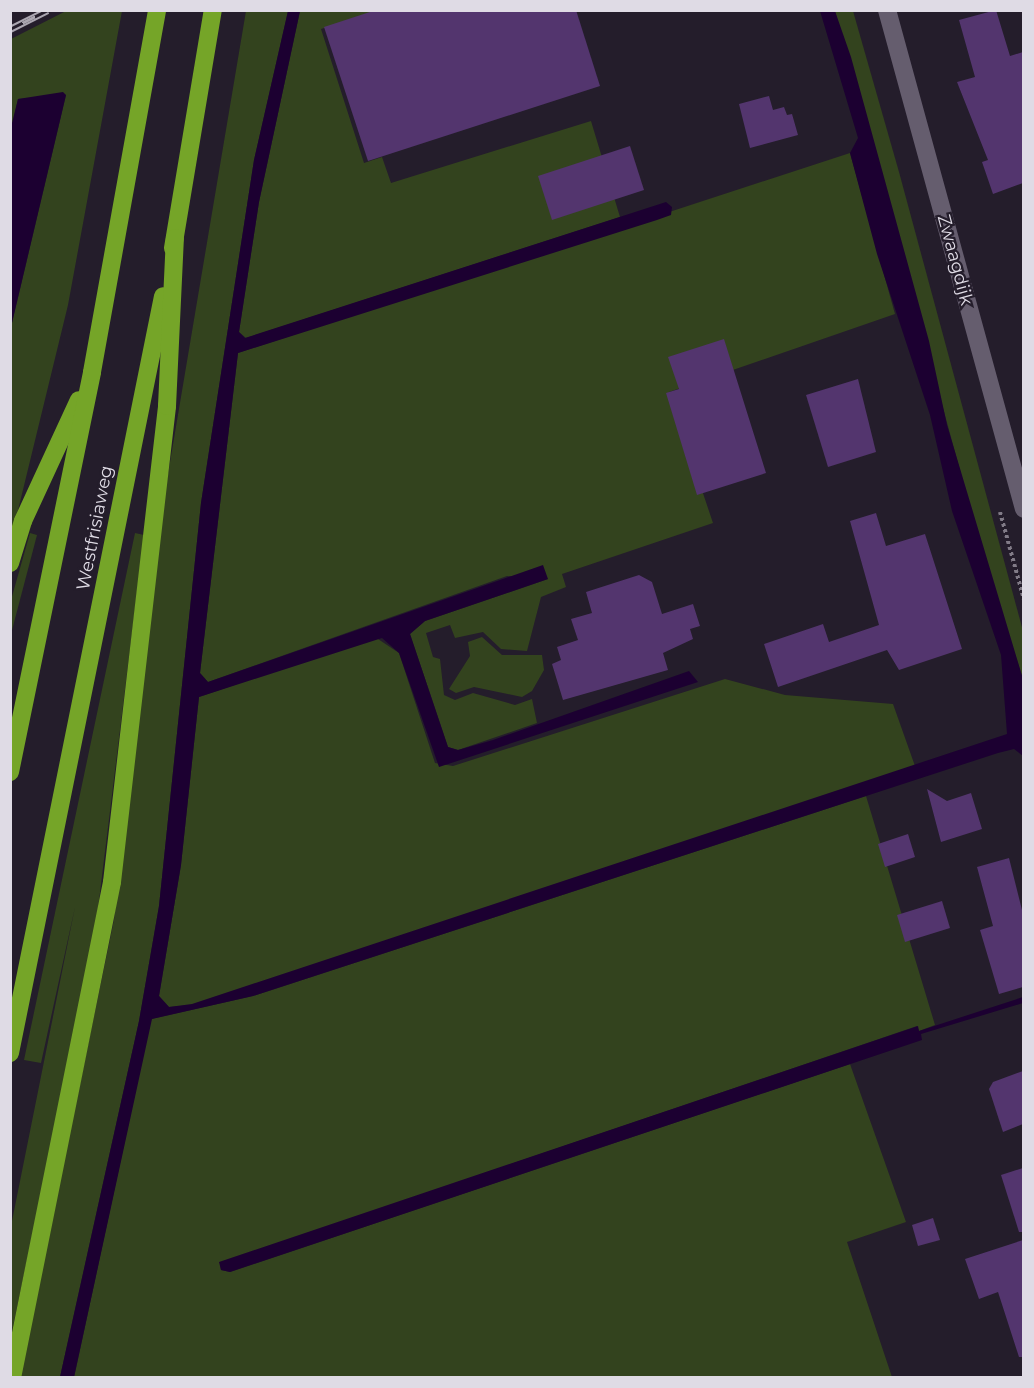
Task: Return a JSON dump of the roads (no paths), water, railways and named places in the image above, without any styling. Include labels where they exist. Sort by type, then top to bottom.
[{"type":"highway","name":"Westfrisiaweg","points":[[10,772],[92,372],[157,10]]},
{"type":"highway","name":"Westfrisiaweg","points":[[10,1053],[175,238],[213,10]]},
{"type":"highway","points":[[12,1377],[112,882],[167,406],[175,238]]},
{"type":"highway","points":[[10,563],[23,521],[92,372]]},
{"type":"street","name":"Zwaagdijk","points":[[887,10],[1023,509]]},
{"type":"railway","points":[[10,29],[48,10]]}]
